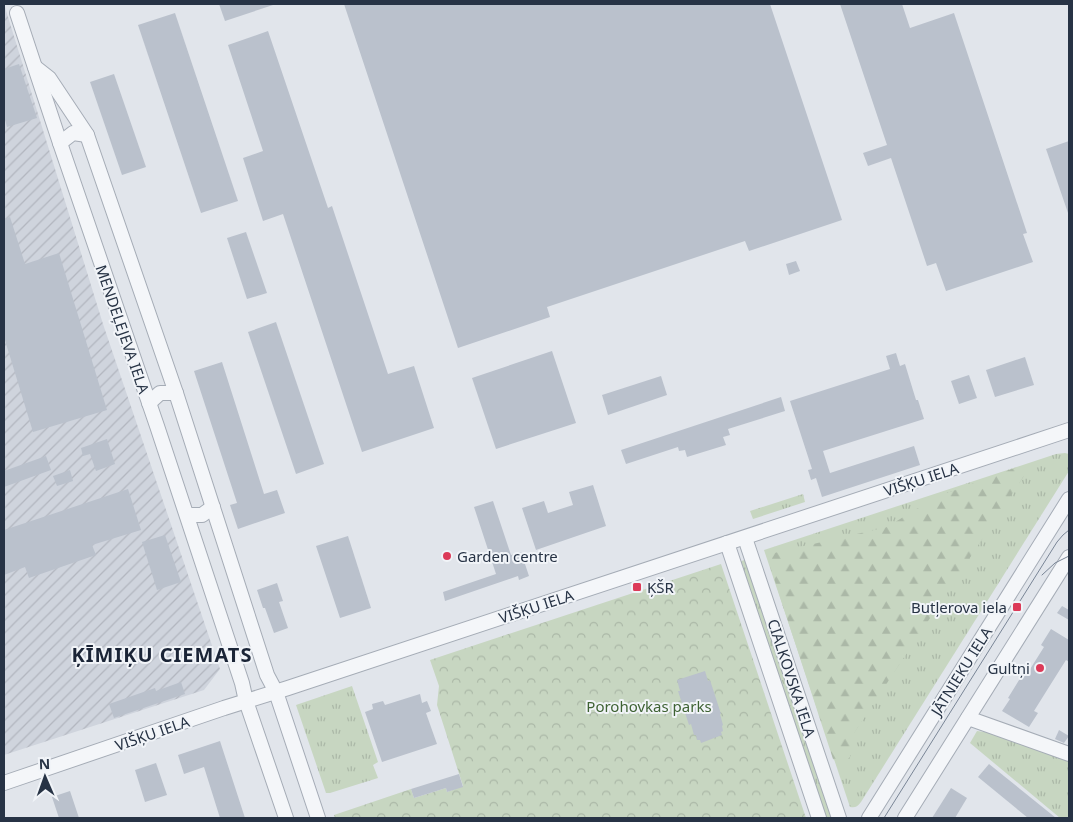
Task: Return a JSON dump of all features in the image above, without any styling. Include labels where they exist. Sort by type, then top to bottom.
[{"type":"street","points":[[17,13],[35,67]]},
{"type":"street","name":"MENDEĻEJEVA IELA","points":[[35,67],[49,78],[87,135],[176,393],[267,675],[276,692],[318,818]]},
{"type":"street","name":"MENDEĻEJEVA IELA","points":[[35,67],[187,515],[242,683],[246,701],[286,818]]},
{"type":"street","points":[[60,144],[73,134],[87,135]]},
{"type":"street","points":[[149,403],[160,393],[176,393]]},
{"type":"street","name":"VIŠĶU IELA","points":[[4,783],[246,701],[1065,434]]},
{"type":"street","name":"JĀTNIEKU IELA","points":[[869,818],[1069,499]]},
{"type":"street","points":[[187,515],[202,515],[213,507]]},
{"type":"street","name":"CIALKOVSKA IELA","points":[[745,538],[839,818]]},
{"type":"street","name":"CIALKOVSKA IELA","points":[[727,543],[819,818]]},
{"type":"street","name":"JĀTNIEKU IELA","points":[[905,818],[1069,557]]},
{"type":"street","points":[[968,718],[1069,754]]},
{"type":"shaded area","points":[[4,4],[103,324],[220,669],[204,690],[4,755]]},
{"type":"green space","points":[[1056,454],[1069,454],[1069,471],[861,802],[856,807],[850,807],[764,550]]},
{"type":"green space","points":[[1015,468],[1026,473],[850,739],[850,757],[841,765],[833,759],[769,563],[774,553],[887,527],[936,497]]},
{"type":"green space","points":[[803,494],[805,502],[753,519],[750,511]]},
{"type":"green space","points":[[747,559],[833,818],[824,818],[739,562]]},
{"type":"green space","name":"Porohovkas parks","points":[[721,564],[806,818],[335,818],[334,815],[411,789],[414,798],[446,788],[447,792],[463,786],[437,705],[439,686],[430,660]]},
{"type":"green space","points":[[352,686],[378,762],[373,765],[378,778],[326,793],[296,705]]},
{"type":"green space","points":[[977,731],[992,733],[1069,760],[1069,818],[1060,818],[970,743]]},
{"type":"building","points":[[219,4],[273,4],[273,5],[225,21]]},
{"type":"building","points":[[344,4],[770,4],[842,220],[749,251],[745,241],[547,307],[550,317],[458,348]]},
{"type":"building","points":[[840,4],[902,4],[910,28],[954,13],[1027,233],[1023,234],[1033,262],[946,291],[936,263],[927,266],[891,158],[868,166],[863,153],[887,145]]},
{"type":"building","points":[[175,13],[238,201],[201,213],[138,25]]},
{"type":"building","points":[[268,31],[328,208],[332,206],[388,374],[414,366],[434,428],[362,452],[283,214],[263,221],[243,158],[263,151],[228,45]]},
{"type":"building","points":[[19,64],[37,118],[7,127],[4,116],[4,69]]},
{"type":"building","points":[[114,74],[146,167],[122,175],[90,82]]},
{"type":"building","points":[[1069,141],[1069,213],[1068,213],[1046,149]]},
{"type":"building","points":[[10,217],[25,264],[59,253],[107,410],[33,432],[4,337],[4,219]]},
{"type":"building","points":[[246,232],[267,293],[247,299],[227,238]]},
{"type":"building","points":[[796,261],[800,271],[789,275],[786,264]]},
{"type":"building","points":[[276,322],[324,464],[296,474],[248,332]]},
{"type":"building","points":[[552,351],[576,423],[496,449],[472,378]]},
{"type":"building","points":[[896,353],[900,366],[905,364],[924,419],[823,451],[830,473],[914,446],[920,465],[822,497],[816,478],[811,480],[808,470],[812,469],[790,401],[890,369],[886,356]]},
{"type":"building","points":[[1025,357],[1034,385],[995,397],[986,370]]},
{"type":"building","points":[[222,362],[264,494],[277,490],[285,513],[238,529],[230,505],[237,503],[194,371]]},
{"type":"building","points":[[969,375],[977,398],[959,404],[951,381]]},
{"type":"building","points":[[661,376],[667,395],[608,415],[602,395]]},
{"type":"building","points":[[781,397],[785,411],[728,429],[730,435],[723,437],[726,445],[687,457],[685,450],[679,451],[678,447],[626,464],[621,450]]},
{"type":"building","points":[[107,439],[115,464],[96,471],[90,454],[83,456],[81,448]]},
{"type":"building","points":[[46,456],[51,470],[4,487],[4,471]]},
{"type":"building","points":[[70,470],[73,481],[57,486],[53,476]]},
{"type":"building","points":[[593,485],[606,526],[536,550],[522,508],[544,501],[548,513],[573,505],[569,492]]},
{"type":"building","points":[[128,489],[141,530],[92,545],[96,555],[29,578],[25,567],[4,575],[4,530]]},
{"type":"building","points":[[493,501],[511,555],[521,552],[529,576],[519,580],[518,576],[445,601],[443,592],[496,574],[474,507]]},
{"type":"building","points":[[165,535],[181,582],[157,590],[142,542]]},
{"type":"building","points":[[348,536],[371,608],[340,618],[316,546]]},
{"type":"building","points":[[277,583],[283,601],[279,602],[288,628],[274,633],[257,590]]},
{"type":"building","points":[[1062,606],[1069,610],[1069,620],[1057,613]]},
{"type":"building","points":[[1051,629],[1069,640],[1069,662],[1066,660],[1034,711],[1038,713],[1029,727],[1002,711],[1024,672],[1027,674],[1044,647],[1041,645]]},
{"type":"building","points":[[705,671],[708,681],[710,680],[721,714],[723,731],[721,732],[722,735],[701,743],[700,740],[697,740],[696,735],[694,735],[691,724],[689,725],[678,691],[680,691],[677,680]]},
{"type":"building","points":[[181,682],[185,694],[114,718],[109,704],[155,688],[156,691]]},
{"type":"building","points":[[420,694],[422,703],[427,701],[431,711],[426,713],[437,744],[382,762],[365,712],[373,709],[372,704],[383,701],[385,705]]},
{"type":"building","points":[[1059,730],[1069,736],[1064,743],[1055,739]]},
{"type":"building","points":[[220,741],[245,818],[220,818],[204,767],[184,774],[178,755]]},
{"type":"building","points":[[156,763],[167,795],[145,802],[135,770]]},
{"type":"building","points":[[989,764],[1056,818],[1028,818],[978,777]]},
{"type":"building","points":[[459,774],[463,787],[447,792],[446,788],[414,798],[411,789]]},
{"type":"building","points":[[951,788],[967,798],[955,818],[932,818]]},
{"type":"building","points":[[70,791],[79,818],[59,818],[52,797]]},
{"type":"tram line","points":[[884,818],[1057,542],[1069,530]]},
{"type":"tram line","points":[[1042,575],[1055,563],[1069,556]]},
{"type":"place","name":"Garden centre","points":[[447,556]]},
{"type":"place","name":"ĶŠR","points":[[637,587]]},
{"type":"place","name":"Butļerova iela","points":[[1017,607]]},
{"type":"place","name":"Gultņi","points":[[1040,668]]},
{"type":"district","name":"ĶĪMIĶU CIEMATS","points":[[162,654]]}]
